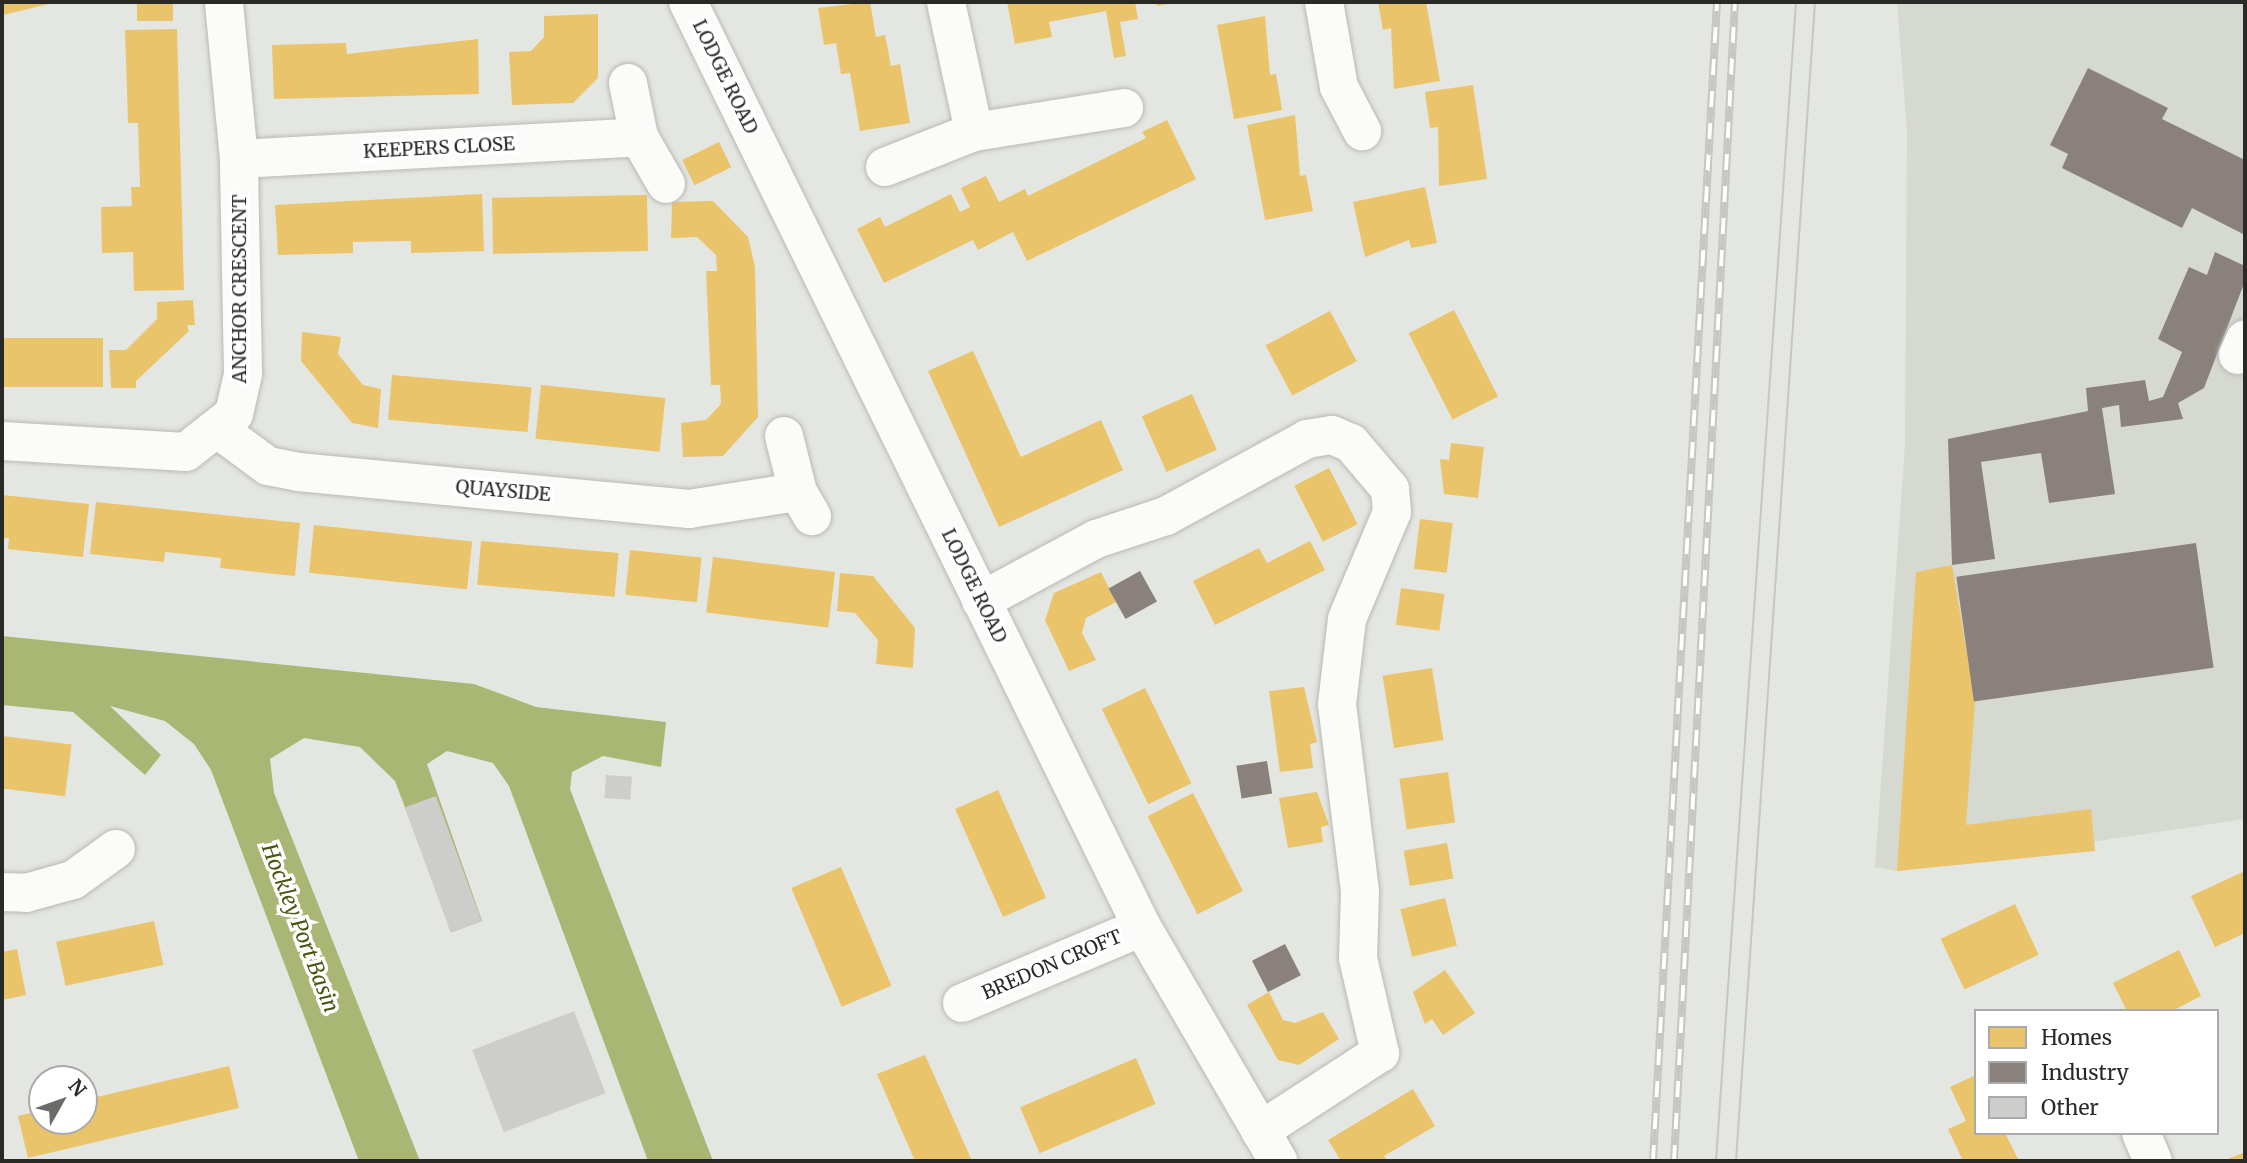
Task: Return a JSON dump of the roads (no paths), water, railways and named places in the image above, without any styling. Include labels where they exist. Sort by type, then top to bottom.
[{"type":"street","name":"ANCHOR CRESCENT","points":[[2,440],[159,455],[187,452],[219,430],[234,414],[243,374],[239,159],[224,2]]},
{"type":"street","name":"LODGE ROAD","points":[[688,2],[1142,927],[1269,1146]]},
{"type":"street","points":[[946,2],[974,132]]},
{"type":"street","points":[[1324,2],[1339,87],[1362,131]]},
{"type":"street","points":[[628,83],[639,137],[666,184]]},
{"type":"street","points":[[885,167],[974,132],[1124,108]]},
{"type":"street","name":"KEEPERS CLOSE","points":[[239,159],[639,137]]},
{"type":"street","name":"QUAYSIDE","points":[[219,430],[268,466],[689,509],[805,504],[784,436]]},
{"type":"street","points":[[981,601],[1096,539],[1166,516],[1307,439],[1332,435],[1351,443],[1390,489],[1392,512],[1347,619],[1337,704],[1360,892],[1358,958],[1380,1053],[1269,1146]]},
{"type":"street","points":[[21,903],[73,880],[116,849]]},
{"type":"street","name":"BREDON CROFT","points":[[962,1003],[1142,927]]},
{"type":"street","points":[[2142,1135],[2153,1161]]},
{"type":"water","name":"Hockley Port Basin","points":[[2,636],[474,684],[536,707],[666,722],[661,767],[603,756],[572,772],[570,789],[713,1161],[648,1161],[509,786],[493,763],[447,751],[427,764],[482,921],[452,932],[395,781],[360,747],[304,738],[270,759],[274,793],[420,1161],[359,1161],[211,770],[194,744],[165,721],[110,706],[161,755],[145,775],[73,712],[2,705]]},
{"type":"tram line","points":[[1716,1161],[1796,2]]},
{"type":"tram line","points":[[1736,1161],[1815,2]]},
{"type":"railway","points":[[1653,1161],[1717,2]]},
{"type":"railway","points":[[1674,1161],[1735,2]]}]
